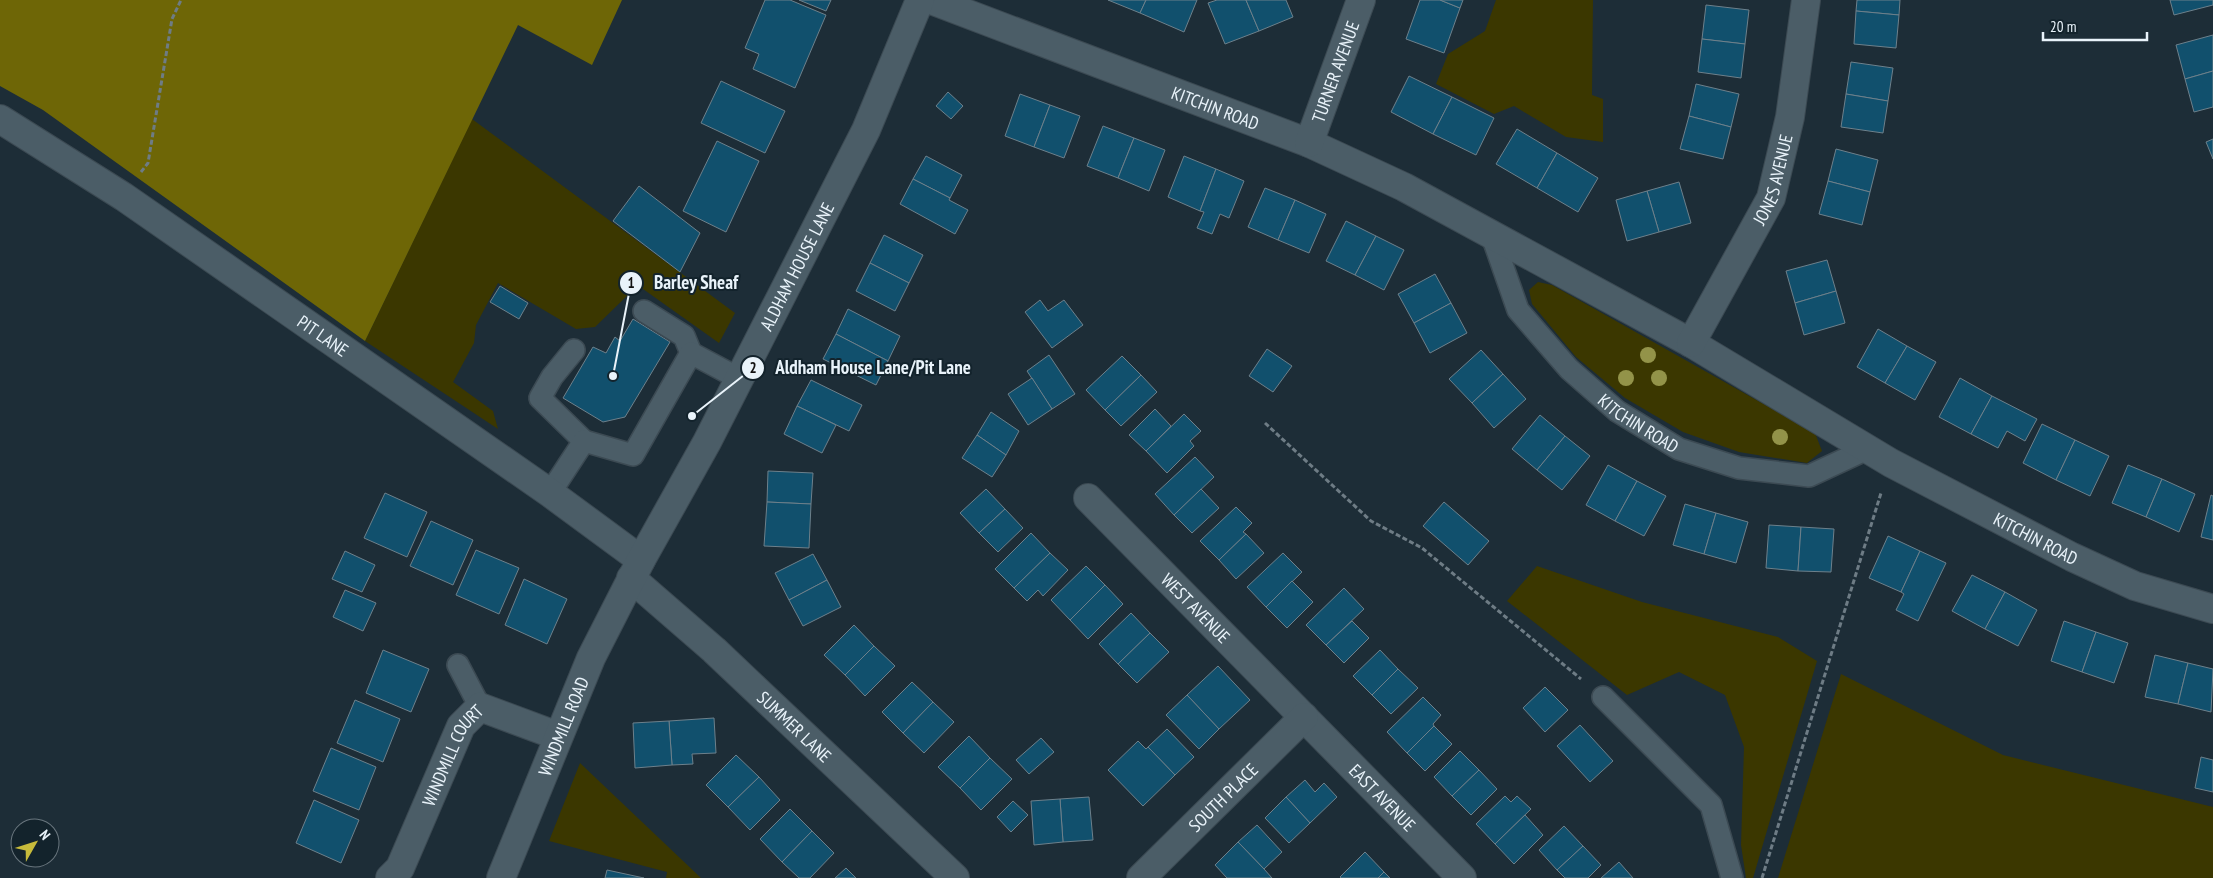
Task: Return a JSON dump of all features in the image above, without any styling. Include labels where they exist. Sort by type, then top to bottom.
[{"type":"street","name":"ALDHAM HOUSE LANE","points":[[636,569],[707,442],[866,130],[920,0]]},
{"type":"street","name":"KITCHIN ROAD","points":[[930,0],[1309,143],[1404,187],[1691,343],[1890,463],[2072,557],[2135,586],[2213,609]]},
{"type":"street","name":"TURNER AVENUE","points":[[1309,143],[1361,0]]},
{"type":"street","name":"JONES AVENUE","points":[[1691,343],[1771,198],[1790,118],[1806,0]]},
{"type":"street","name":"PIT LANE","points":[[0,120],[124,197],[550,493],[636,569]]},
{"type":"street","name":"WEST AVENUE","points":[[1088,498],[1304,717]]},
{"type":"street","name":"WINDMILL ROAD","points":[[501,878],[591,658],[636,569]]},
{"type":"street","name":"SUMMER LANE","points":[[636,569],[714,650],[954,878]]},
{"type":"street","name":"WINDMILL COURT","points":[[390,878],[400,868],[461,726],[480,707],[558,736]]},
{"type":"street","name":"SOUTH PLACE","points":[[1141,878],[1304,717]]},
{"type":"street","name":"EAST AVENUE","points":[[1304,717],[1462,878]]},
{"type":"lane","name":"KITCHIN ROAD","points":[[1491,233],[1518,310],[1570,369],[1617,411],[1679,449],[1739,468],[1808,476],[1867,449]]},
{"type":"lane","points":[[644,311],[684,336],[691,354],[738,378]]},
{"type":"lane","points":[[574,350],[552,377],[540,398],[584,441],[633,455],[691,354]]},
{"type":"lane","points":[[550,493],[584,441]]},
{"type":"lane","points":[[458,665],[480,707]]},
{"type":"lane","points":[[1603,697],[1712,804],[1732,878]]},
{"type":"path","points":[[124,197],[148,163],[172,19],[181,0]]},
{"type":"path","points":[[1265,423],[1371,521],[1422,548],[1603,697]]},
{"type":"path","points":[[1762,878],[1890,463]]},
{"type":"shaded area","points":[[0,0],[622,0],[592,65],[518,25],[365,341],[43,110],[0,86]]},
{"type":"shaded area","points":[[1496,0],[1593,0],[1592,95],[1603,99],[1603,142],[1566,137],[1514,106],[1494,114],[1436,84],[1448,54],[1485,31]]},
{"type":"shaded area","points":[[472,119],[735,313],[719,343],[643,289],[632,291],[595,327],[576,329],[498,283],[476,325],[474,343],[453,382],[493,411],[498,429],[365,341]]},
{"type":"shaded area","points":[[1538,282],[1552,285],[1815,433],[1822,451],[1807,463],[1739,452],[1683,432],[1625,398],[1576,357],[1532,304],[1529,290]]},
{"type":"shaded area","points":[[1537,566],[1642,602],[1778,637],[1817,661],[1753,878],[1746,878],[1741,845],[1744,747],[1725,695],[1679,672],[1627,695],[1507,601]]},
{"type":"shaded area","points":[[1841,674],[2003,755],[2213,807],[2213,878],[1778,878]]},
{"type":"shaded area","points":[[580,763],[701,878],[666,878],[667,872],[549,841]]},
{"type":"building","points":[[765,0],[790,0],[826,15],[795,88],[753,69],[759,54],[745,48]]},
{"type":"building","points":[[799,0],[831,0],[826,11]]},
{"type":"building","points":[[1108,0],[1146,0],[1140,13]]},
{"type":"building","points":[[1146,0],[1197,0],[1184,32],[1140,13]]},
{"type":"building","points":[[1217,0],[1246,0],[1259,31],[1225,44],[1208,3]]},
{"type":"building","points":[[1246,0],[1286,0],[1293,17],[1259,31]]},
{"type":"building","points":[[1420,0],[1440,0],[1460,8],[1444,53],[1406,39]]},
{"type":"building","points":[[1440,0],[1463,0],[1460,8]]},
{"type":"building","points":[[1857,0],[1900,0],[1899,15],[1856,11]]},
{"type":"building","points":[[2170,0],[2213,0],[2213,5],[2174,15]]},
{"type":"building","points":[[1706,5],[1749,10],[1745,44],[1702,39]]},
{"type":"building","points":[[1856,11],[1899,15],[1896,48],[1854,44]]},
{"type":"building","points":[[2213,35],[2213,71],[2185,79],[2176,45]]},
{"type":"building","points":[[1702,39],[1745,44],[1741,78],[1698,72]]},
{"type":"building","points":[[1851,62],[1893,68],[1888,101],[1846,94]]},
{"type":"building","points":[[2213,71],[2213,107],[2194,112],[2185,79]]},
{"type":"building","points":[[1409,76],[1452,97],[1433,134],[1391,112]]},
{"type":"building","points":[[721,81],[785,111],[765,153],[701,123]]},
{"type":"building","points":[[1696,84],[1739,94],[1731,127],[1689,116]]},
{"type":"building","points":[[948,92],[963,106],[951,119],[936,106]]},
{"type":"building","points":[[1020,94],[1050,105],[1034,147],[1005,136]]},
{"type":"building","points":[[1846,94],[1888,101],[1883,133],[1841,127]]},
{"type":"building","points":[[1452,97],[1494,118],[1476,155],[1433,134]]},
{"type":"building","points":[[1050,105],[1080,116],[1064,158],[1034,147]]},
{"type":"building","points":[[1689,116],[1731,127],[1723,159],[1680,149]]},
{"type":"building","points":[[1103,126],[1134,138],[1118,178],[1087,166]]},
{"type":"building","points":[[1517,129],[1557,153],[1537,188],[1496,164]]},
{"type":"building","points":[[1134,138],[1165,150],[1149,191],[1118,178]]},
{"type":"building","points":[[2213,139],[2213,159],[2206,142]]},
{"type":"building","points":[[717,141],[759,161],[726,232],[683,211]]},
{"type":"building","points":[[1836,149],[1878,160],[1870,192],[1828,181]]},
{"type":"building","points":[[1557,153],[1598,178],[1578,212],[1537,188]]},
{"type":"building","points":[[926,156],[962,175],[950,198],[913,179]]},
{"type":"building","points":[[1184,156],[1216,169],[1200,211],[1168,197]]},
{"type":"building","points":[[1216,169],[1244,181],[1229,218],[1220,214],[1212,234],[1197,228],[1204,212],[1200,211]]},
{"type":"building","points":[[913,179],[950,198],[949,200],[968,210],[955,234],[900,204]]},
{"type":"building","points":[[1828,181],[1870,192],[1862,225],[1819,214]]},
{"type":"building","points":[[1679,182],[1691,223],[1659,232],[1647,191]]},
{"type":"building","points":[[639,186],[700,233],[680,272],[613,221]]},
{"type":"building","points":[[1265,188],[1295,200],[1278,240],[1248,227]]},
{"type":"building","points":[[1647,191],[1659,232],[1627,241],[1616,200]]},
{"type":"building","points":[[1295,200],[1326,214],[1309,253],[1278,240]]},
{"type":"building","points":[[1346,221],[1376,236],[1355,275],[1326,261]]},
{"type":"building","points":[[884,235],[923,255],[909,283],[870,263]]},
{"type":"building","points":[[1376,236],[1404,250],[1384,290],[1355,275]]},
{"type":"building","points":[[1827,260],[1836,291],[1795,303],[1786,271]]},
{"type":"building","points":[[870,263],[909,283],[895,311],[856,291]]},
{"type":"building","points":[[1435,274],[1451,303],[1414,323],[1398,294]]},
{"type":"building","points":[[500,286],[528,303],[519,319],[490,302]]},
{"type":"building","points":[[1836,291],[1845,323],[1804,335],[1795,303]]},
{"type":"building","points":[[1040,300],[1048,311],[1064,300],[1083,325],[1052,348],[1025,312]]},
{"type":"building","points":[[1451,303],[1467,333],[1430,353],[1414,323]]},
{"type":"building","points":[[848,309],[900,336],[888,361],[836,334]]},
{"type":"building","points":[[633,319],[670,342],[625,417],[603,422],[563,398],[593,347],[606,353],[615,337],[620,341]]},
{"type":"building","points":[[1878,329],[1907,346],[1885,383],[1857,367]]},
{"type":"building","points":[[836,334],[888,361],[876,385],[823,359]]},
{"type":"building","points":[[1907,346],[1936,362],[1915,400],[1885,383]]},
{"type":"building","points":[[1267,349],[1292,366],[1273,392],[1249,376]]},
{"type":"building","points":[[1481,350],[1503,374],[1472,403],[1449,379]]},
{"type":"building","points":[[1049,355],[1075,394],[1052,409],[1027,371]]},
{"type":"building","points":[[1122,356],[1141,375],[1105,410],[1086,390]]},
{"type":"building","points":[[1503,374],[1526,399],[1494,428],[1472,403]]},
{"type":"building","points":[[1141,375],[1157,392],[1121,426],[1105,410]]},
{"type":"building","points":[[1032,378],[1052,409],[1028,425],[1008,394]]},
{"type":"building","points":[[1960,378],[1992,396],[1971,434],[1939,417]]},
{"type":"building","points":[[811,380],[862,405],[849,431],[797,406]]},
{"type":"building","points":[[1992,396],[2037,419],[2025,441],[2007,431],[1998,448],[1971,434]]},
{"type":"building","points":[[797,406],[836,425],[822,453],[784,434]]},
{"type":"building","points":[[1155,409],[1171,426],[1146,451],[1129,435]]},
{"type":"building","points":[[991,412],[1019,431],[1006,455],[977,435]]},
{"type":"building","points":[[1184,414],[1201,431],[1190,441],[1194,446],[1167,473],[1146,451]]},
{"type":"building","points":[[1540,415],[1565,436],[1537,470],[1512,449]]},
{"type":"building","points":[[2042,424],[2075,440],[2056,480],[2023,463]]},
{"type":"building","points":[[977,435],[1006,455],[992,477],[962,458]]},
{"type":"building","points":[[1565,436],[1590,456],[1562,490],[1537,470]]},
{"type":"building","points":[[2075,440],[2109,456],[2090,496],[2056,480]]},
{"type":"building","points":[[1195,457],[1214,477],[1174,515],[1155,494]]},
{"type":"building","points":[[1608,465],[1637,481],[1615,521],[1586,505]]},
{"type":"building","points":[[2128,465],[2162,479],[2146,517],[2112,503]]},
{"type":"building","points":[[768,471],[813,473],[811,504],[767,502]]},
{"type":"building","points":[[2162,479],[2195,494],[2179,532],[2146,517]]},
{"type":"building","points":[[1637,481],[1666,496],[1644,536],[1615,521]]},
{"type":"building","points":[[986,489],[1005,509],[979,533],[960,513]]},
{"type":"building","points":[[1201,489],[1219,508],[1192,533],[1174,515]]},
{"type":"building","points":[[385,493],[427,512],[407,557],[364,538]]},
{"type":"building","points":[[2211,495],[2213,496],[2213,540],[2201,537]]},
{"type":"building","points":[[767,502],[811,504],[809,548],[764,546]]},
{"type":"building","points":[[1444,502],[1489,541],[1468,565],[1423,526]]},
{"type":"building","points":[[1685,504],[1716,513],[1704,554],[1673,545]]},
{"type":"building","points":[[1236,507],[1252,523],[1243,532],[1246,534],[1219,560],[1200,541]]},
{"type":"building","points":[[1005,509],[1023,528],[998,552],[979,533]]},
{"type":"building","points":[[1716,513],[1748,522],[1736,563],[1704,554]]},
{"type":"building","points":[[431,521],[473,540],[453,585],[410,566]]},
{"type":"building","points":[[1769,525],[1801,527],[1798,571],[1766,568]]},
{"type":"building","points":[[1801,527],[1834,529],[1831,572],[1798,571]]},
{"type":"building","points":[[1031,533],[1050,553],[1014,588],[995,569]]},
{"type":"building","points":[[1246,534],[1264,553],[1236,579],[1219,560]]},
{"type":"building","points":[[1888,536],[1920,551],[1901,592],[1869,578]]},
{"type":"building","points":[[476,550],[519,568],[499,614],[456,595]]},
{"type":"building","points":[[345,551],[375,565],[362,592],[332,579]]},
{"type":"building","points":[[1920,551],[1946,563],[1918,621],[1896,610],[1904,594],[1901,592]]},
{"type":"building","points":[[1050,553],[1068,570],[1043,596],[1038,590],[1027,601],[1014,588]]},
{"type":"building","points":[[1283,553],[1302,572],[1266,607],[1247,587]]},
{"type":"building","points":[[813,554],[827,580],[789,600],[775,573]]},
{"type":"building","points":[[1086,566],[1105,585],[1070,620],[1051,600]]},
{"type":"building","points":[[1972,575],[2005,592],[1985,629],[1952,611]]},
{"type":"building","points":[[524,579],[567,599],[547,644],[505,625]]},
{"type":"building","points":[[827,580],[841,607],[803,626],[789,600]]},
{"type":"building","points":[[1292,581],[1313,602],[1287,628],[1266,607]]},
{"type":"building","points":[[1105,585],[1123,604],[1088,639],[1070,620]]},
{"type":"building","points":[[1344,588],[1364,609],[1326,645],[1306,625]]},
{"type":"building","points":[[345,590],[376,603],[363,631],[333,617]]},
{"type":"building","points":[[2005,592],[2037,610],[2018,646],[1985,629]]},
{"type":"building","points":[[1131,613],[1150,633],[1118,664],[1099,644]]},
{"type":"building","points":[[1352,621],[1369,638],[1344,663],[1326,645]]},
{"type":"building","points":[[2064,621],[2096,632],[2082,672],[2051,661]]},
{"type":"building","points":[[854,625],[874,646],[845,675],[824,655]]},
{"type":"building","points":[[2096,632],[2128,643],[2114,683],[2082,672]]},
{"type":"building","points":[[1150,633],[1169,652],[1137,683],[1118,664]]},
{"type":"building","points":[[874,646],[895,666],[865,696],[845,675]]},
{"type":"building","points":[[383,650],[429,669],[411,712],[366,693]]},
{"type":"building","points":[[1380,650],[1398,669],[1372,695],[1353,676]]},
{"type":"building","points":[[2155,655],[2188,663],[2178,704],[2145,697]]},
{"type":"building","points":[[2188,663],[2213,669],[2211,712],[2178,704]]},
{"type":"building","points":[[1218,666],[1250,700],[1219,729],[1187,695]]},
{"type":"building","points":[[1398,669],[1418,688],[1391,714],[1372,695]]},
{"type":"building","points":[[912,682],[933,702],[903,733],[882,712]]},
{"type":"building","points":[[1545,687],[1568,710],[1545,732],[1523,708]]},
{"type":"building","points":[[1187,695],[1219,729],[1199,749],[1166,715]]},
{"type":"building","points":[[1423,697],[1441,715],[1433,724],[1434,726],[1407,753],[1387,732]]},
{"type":"building","points":[[355,700],[400,719],[383,762],[337,743]]},
{"type":"building","points":[[933,702],[954,722],[924,753],[903,733]]},
{"type":"building","points":[[714,718],[716,753],[692,754],[693,764],[672,765],[669,721]]},
{"type":"building","points":[[669,721],[672,765],[635,768],[633,723]]},
{"type":"building","points":[[1580,725],[1613,761],[1590,782],[1557,746]]},
{"type":"building","points":[[1434,726],[1452,744],[1425,771],[1407,753]]},
{"type":"building","points":[[1167,729],[1194,757],[1175,775],[1148,747]]},
{"type":"building","points":[[969,736],[990,758],[960,788],[938,767]]},
{"type":"building","points":[[1041,738],[1054,752],[1029,774],[1016,760]]},
{"type":"building","points":[[1138,741],[1146,749],[1148,747],[1175,775],[1143,806],[1108,770]]},
{"type":"building","points":[[331,748],[376,767],[359,810],[313,791]]},
{"type":"building","points":[[1460,751],[1479,770],[1452,796],[1434,777]]},
{"type":"building","points":[[736,755],[759,777],[728,807],[706,785]]},
{"type":"building","points":[[2201,757],[2213,760],[2213,792],[2195,788]]},
{"type":"building","points":[[990,758],[1012,779],[981,810],[960,788]]},
{"type":"building","points":[[1479,770],[1497,789],[1471,815],[1452,796]]},
{"type":"building","points":[[759,777],[780,800],[750,830],[728,807]]},
{"type":"building","points":[[1305,780],[1315,792],[1324,783],[1337,797],[1310,823],[1286,797]]},
{"type":"building","points":[[1505,796],[1511,802],[1517,796],[1531,809],[1495,844],[1476,824]]},
{"type":"building","points":[[1089,797],[1093,840],[1063,842],[1060,799]]},
{"type":"building","points":[[1286,797],[1310,823],[1289,843],[1265,818]]},
{"type":"building","points":[[1060,799],[1063,842],[1034,845],[1031,801]]},
{"type":"building","points":[[314,800],[359,820],[341,863],[296,843]]},
{"type":"building","points":[[1013,801],[1028,815],[1011,832],[997,817]]},
{"type":"building","points":[[790,809],[812,831],[782,862],[760,839]]},
{"type":"building","points":[[1525,815],[1543,835],[1514,864],[1495,844]]},
{"type":"building","points":[[1257,825],[1282,852],[1264,869],[1238,842]]},
{"type":"building","points":[[1564,826],[1583,846],[1557,870],[1539,850]]},
{"type":"building","points":[[812,831],[834,853],[810,878],[799,878],[782,862]]},
{"type":"building","points":[[1238,842],[1272,878],[1227,878],[1215,865]]},
{"type":"building","points":[[1583,846],[1601,865],[1588,878],[1565,878],[1557,870]]},
{"type":"building","points":[[1365,852],[1384,872],[1378,878],[1341,878],[1340,877]]},
{"type":"building","points":[[1619,862],[1633,878],[1601,878]]},
{"type":"building","points":[[846,868],[856,878],[835,878]]},
{"type":"building","points":[[607,870],[644,878],[605,878]]},
{"type":"building","points":[[1384,872],[1390,878],[1378,878]]},
{"type":"place","name":"Barley Sheaf","points":[[613,376]]},
{"type":"place","name":"Aldham House Lane/Pit Lane","points":[[692,416]]}]
